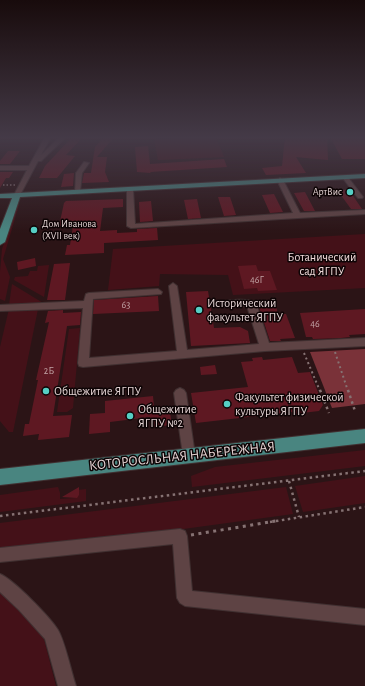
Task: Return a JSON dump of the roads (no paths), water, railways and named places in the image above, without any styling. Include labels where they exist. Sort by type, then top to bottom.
[{"type":"main road","points":[[0,193],[17,195],[365,176]]},
{"type":"main road","points":[[0,242],[17,195]]},
{"type":"main road","name":"КОТОРОСЛЬНАЯ НАБЕРЕЖНАЯ","points":[[0,477],[365,436]]},
{"type":"street","points":[[17,195],[30,169]]},
{"type":"street","points":[[77,192],[79,173],[82,169]]},
{"type":"street","points":[[345,177],[360,196]]},
{"type":"street","points":[[280,180],[298,215]]},
{"type":"street","points":[[130,189],[131,226],[365,212]]},
{"type":"street","points":[[173,286],[183,354]]},
{"type":"street","points":[[158,292],[89,296],[83,363],[301,345],[365,342]]},
{"type":"street","points":[[225,304],[252,303],[265,348]]},
{"type":"street","points":[[0,308],[88,304]]},
{"type":"street","points":[[180,394],[189,455]]},
{"type":"street","points":[[0,554],[180,536],[184,598],[365,617]]},
{"type":"street","points":[[0,582],[25,604],[52,635],[67,686]]},
{"type":"place","name":"АртВис","points":[[350,192]]},
{"type":"place","name":"Дом Иванова (XVII век)","points":[[34,230]]},
{"type":"place","name":"Исторический факультет ЯГПУ","points":[[199,310]]},
{"type":"place","name":"Общежитие ЯГПУ","points":[[46,391]]},
{"type":"place","name":"Факультет физической культуры ЯГПУ","points":[[227,404]]},
{"type":"place","name":"Общежитие ЯГПУ №2","points":[[130,416]]},
{"type":"park label","name":"Ботанический сад ЯГПУ","points":[[322,264]]}]
